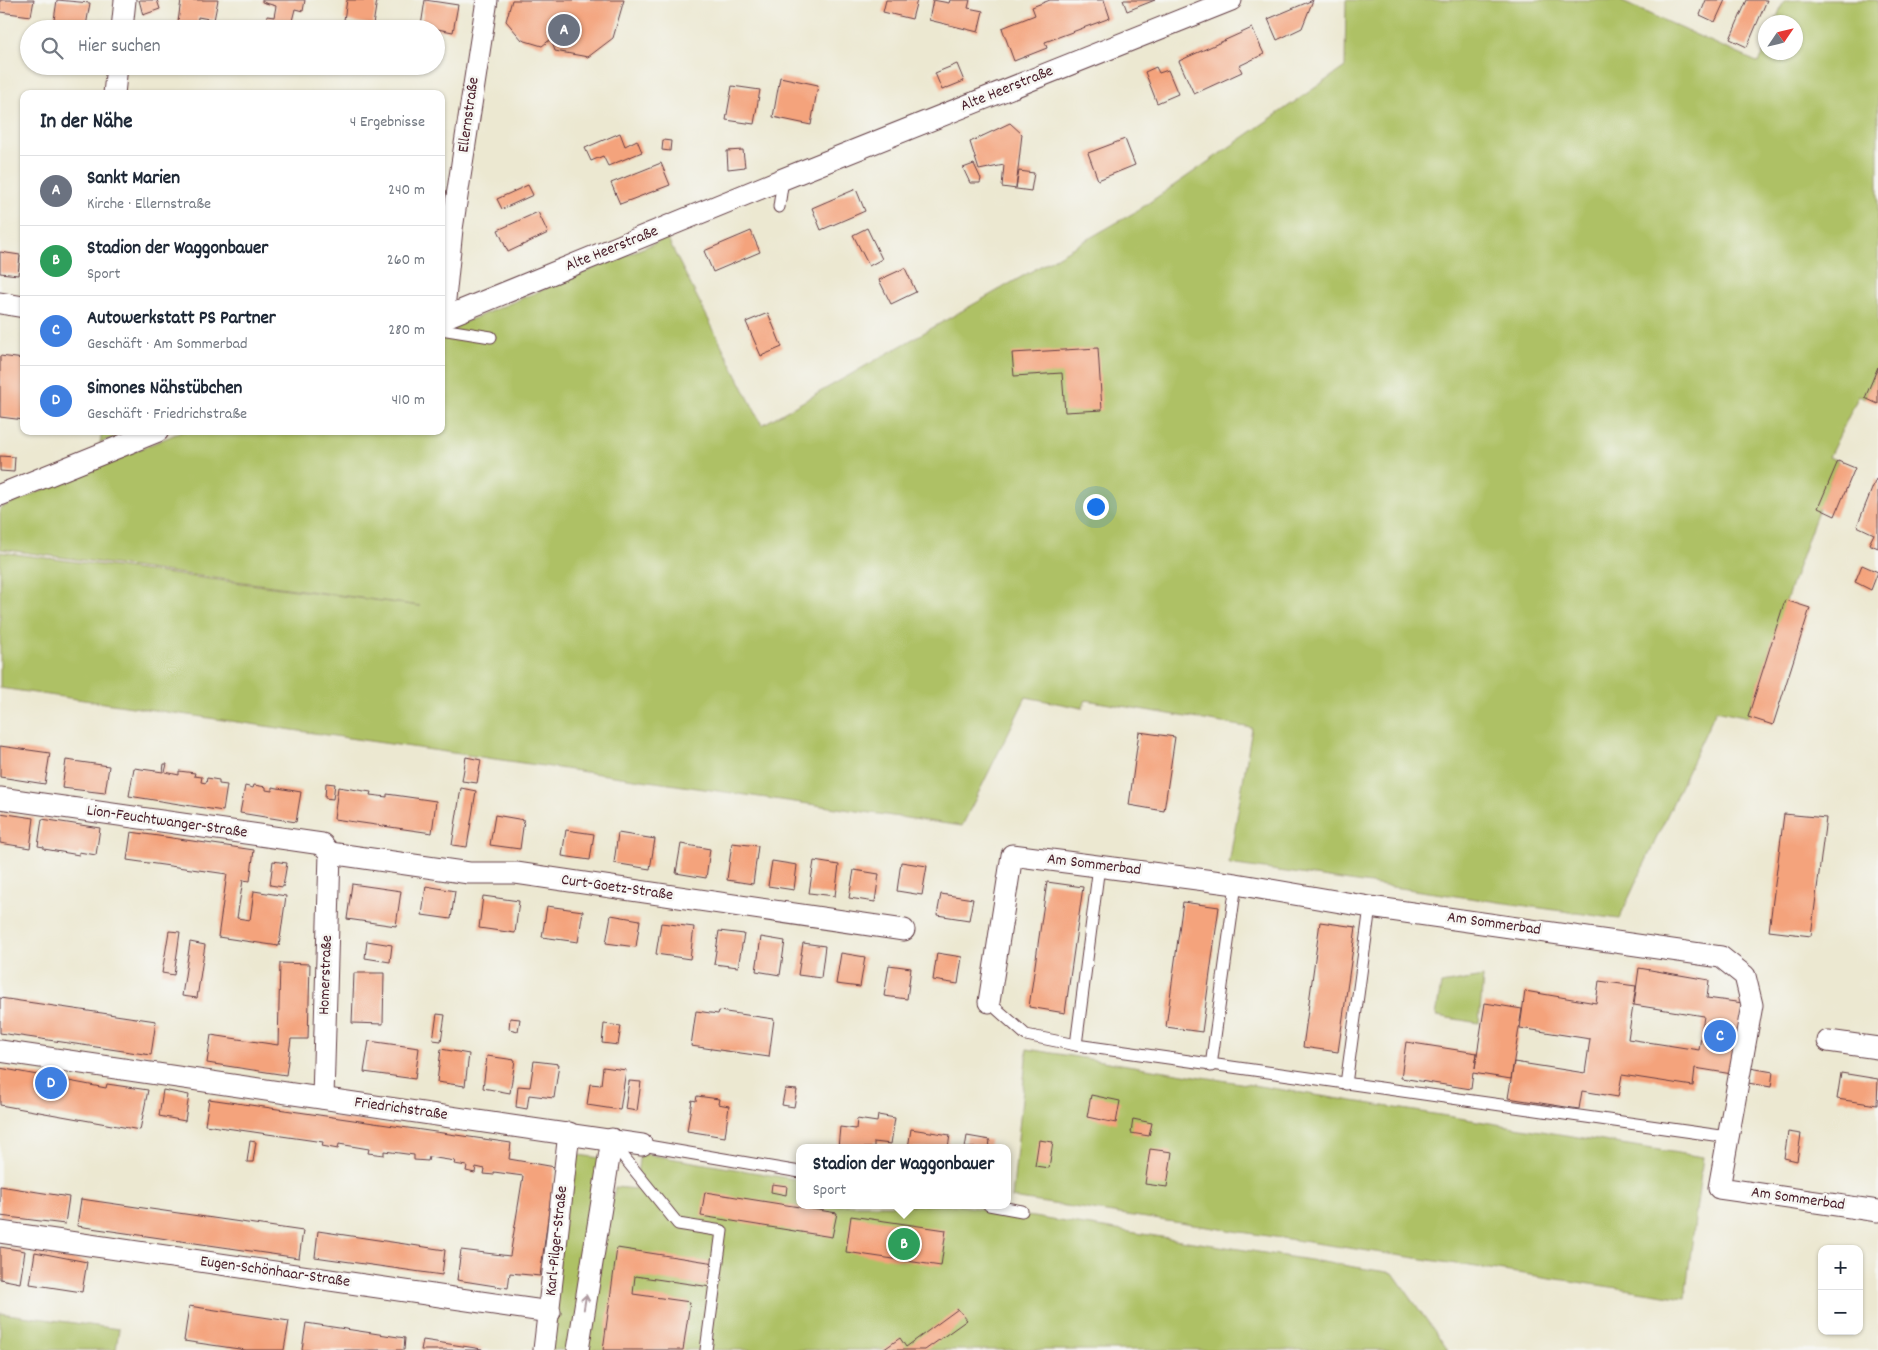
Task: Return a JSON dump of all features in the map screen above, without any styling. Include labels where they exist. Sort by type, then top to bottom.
[{"type":"street","points":[[123,20],[125,0]]},
{"type":"street","name":"Ellernstraße","points":[[445,266],[447,228],[486,0]]},
{"type":"street","name":"Alte Heerstraße","points":[[445,321],[783,179],[1231,0]]},
{"type":"street","points":[[114,90],[116,75]]},
{"type":"street","points":[[0,303],[20,306]]},
{"type":"street","points":[[0,495],[148,435]]},
{"type":"street","name":"Lion-Feuchtwanger-Straße","points":[[0,798],[322,844],[330,853]]},
{"type":"street","name":"Curt-Goetz-Straße","points":[[330,853],[469,873],[516,873],[904,930]]},
{"type":"street","name":"Homerstraße","points":[[322,1098],[330,853]]},
{"type":"street","name":"Am Sommerbad","points":[[990,1002],[1012,855],[1236,884],[1370,907],[1721,956],[1745,976],[1752,1005],[1719,1188],[1878,1211]]},
{"type":"street","points":[[1828,1040],[1878,1048]]},
{"type":"street","name":"Friedrichstraße","points":[[0,1051],[642,1145]]},
{"type":"street","name":"Karl-Pilger-Straße","points":[[544,1350],[550,1312],[569,1133]]},
{"type":"street","points":[[578,1350],[616,1140]]},
{"type":"street","name":"Eugen-Schönhaar-Straße","points":[[0,1232],[550,1312]]},
{"type":"lane","points":[[779,207],[783,179]]},
{"type":"lane","points":[[445,323],[491,337]]},
{"type":"lane","points":[[1076,1045],[1099,866]]},
{"type":"lane","points":[[1211,1066],[1236,884]]},
{"type":"lane","points":[[1346,1084],[1370,907]]},
{"type":"lane","points":[[990,1002],[1026,1035],[1076,1045],[1211,1066],[1728,1137]]},
{"type":"lane","points":[[616,1140],[623,1156],[678,1224],[722,1232],[706,1350]]},
{"type":"lane","name":"Friedrichstraße","points":[[642,1145],[796,1171]]},
{"type":"lane","points":[[1011,1209],[1022,1211]]},
{"type":"green space","points":[[1346,0],[1618,0],[1759,63],[1760,60],[1803,60],[1803,15],[1778,15],[1784,0],[1878,0],[1878,367],[1865,398],[1859,395],[1829,457],[1838,461],[1802,556],[1748,717],[1716,710],[1619,919],[1229,864],[1252,728],[1086,700],[1082,708],[1026,697],[962,826],[0,688],[0,552],[420,606],[0,549],[0,508],[173,435],[445,435],[445,330],[667,238],[762,425],[1137,211],[1345,67]]},
{"type":"green space","points":[[101,435],[120,435],[100,443]]},
{"type":"green space","points":[[1483,977],[1479,1023],[1436,1016],[1441,984]]},
{"type":"green space","points":[[1027,1049],[1703,1157],[1685,1298],[1012,1198]]},
{"type":"green space","points":[[640,1153],[796,1179],[796,1209],[982,1209],[1393,1273],[1448,1350],[585,1350],[615,1187],[635,1189]]},
{"type":"green space","points":[[572,1154],[607,1159],[575,1350],[547,1350]]},
{"type":"green space","points":[[0,1313],[119,1329],[116,1350],[0,1350]]},
{"type":"building","points":[[0,0],[34,0],[31,16],[0,12]]},
{"type":"building","points":[[57,0],[90,3],[87,20],[54,20]]},
{"type":"building","points":[[139,0],[157,0],[160,9],[143,15]]},
{"type":"building","points":[[181,0],[218,0],[214,20],[198,17],[198,20],[178,20]]},
{"type":"building","points":[[262,0],[305,0],[303,11],[295,9],[292,20],[266,20],[267,16],[274,17],[276,6],[262,2]]},
{"type":"building","points":[[347,0],[377,0],[374,20],[344,20]]},
{"type":"building","points":[[425,0],[458,5],[453,32],[445,30],[445,20],[422,20]]},
{"type":"building","points":[[512,0],[624,0],[613,38],[588,57],[555,51],[551,39],[542,46],[522,40],[506,21]]},
{"type":"building","points":[[886,0],[917,0],[912,19],[883,12]]},
{"type":"building","points":[[933,0],[949,3],[950,0],[970,0],[968,8],[983,11],[978,32],[929,20]]},
{"type":"building","points":[[1050,0],[1104,0],[1110,18],[1045,42],[1047,48],[1014,61],[1002,28],[1035,15],[1032,7]]},
{"type":"building","points":[[1123,0],[1155,0],[1127,11]]},
{"type":"building","points":[[1313,0],[1302,28],[1277,40],[1268,19]]},
{"type":"building","points":[[1706,0],[1725,0],[1715,22],[1700,15]]},
{"type":"building","points":[[1747,0],[1767,0],[1761,15],[1758,15],[1758,21],[1747,47],[1730,39]]},
{"type":"building","points":[[1252,28],[1264,54],[1239,66],[1242,72],[1194,94],[1179,61]]},
{"type":"building","points":[[957,64],[964,81],[942,90],[935,73]]},
{"type":"building","points":[[1156,67],[1159,73],[1168,70],[1178,94],[1157,103],[1145,72]]},
{"type":"building","points":[[780,77],[818,85],[811,125],[773,117]]},
{"type":"building","points":[[732,86],[760,90],[754,124],[726,120]]},
{"type":"building","points":[[1010,123],[1022,134],[1016,188],[1019,171],[1034,173],[1031,191],[1002,187],[1004,165],[979,170],[970,142]]},
{"type":"building","points":[[620,133],[625,146],[637,140],[642,152],[608,166],[603,156],[591,161],[585,148]]},
{"type":"building","points":[[1125,139],[1135,165],[1098,180],[1088,153]]},
{"type":"building","points":[[663,140],[671,141],[670,151],[662,150]]},
{"type":"building","points":[[743,150],[745,167],[728,169],[727,151]]},
{"type":"building","points":[[661,163],[670,185],[620,204],[611,183]]},
{"type":"building","points":[[974,164],[981,179],[980,183],[970,183],[963,168]]},
{"type":"building","points":[[528,185],[533,195],[502,209],[497,199]]},
{"type":"building","points":[[856,189],[865,211],[821,230],[812,208]]},
{"type":"building","points":[[538,212],[548,233],[508,252],[498,230]]},
{"type":"building","points":[[867,228],[882,259],[869,266],[853,235]]},
{"type":"building","points":[[751,231],[760,252],[713,272],[704,251]]},
{"type":"building","points":[[0,252],[20,255],[18,275],[0,273]]},
{"type":"building","points":[[905,268],[916,292],[891,304],[879,280]]},
{"type":"building","points":[[768,313],[782,347],[761,356],[746,322]]},
{"type":"building","points":[[1098,348],[1102,410],[1065,412],[1062,373],[1014,376],[1012,353]]},
{"type":"building","points":[[0,356],[20,358],[20,420],[0,417]]},
{"type":"building","points":[[1878,367],[1878,404],[1865,398]]},
{"type":"building","points":[[0,456],[15,457],[14,472],[0,471]]},
{"type":"building","points":[[1838,461],[1855,468],[1835,516],[1818,508]]},
{"type":"building","points":[[1876,479],[1878,480],[1878,548],[1869,544],[1874,534],[1857,526]]},
{"type":"building","points":[[1862,565],[1878,572],[1871,590],[1855,582]]},
{"type":"building","points":[[1785,600],[1810,608],[1773,725],[1748,717]]},
{"type":"building","points":[[1139,732],[1175,737],[1164,811],[1129,805]]},
{"type":"building","points":[[0,746],[50,753],[45,784],[0,777]]},
{"type":"building","points":[[466,757],[481,760],[477,783],[462,781]]},
{"type":"building","points":[[66,760],[109,766],[105,793],[62,788]]},
{"type":"building","points":[[164,764],[167,764],[165,772],[179,775],[179,771],[195,773],[194,776],[202,777],[201,782],[206,783],[207,778],[219,780],[219,784],[227,785],[223,811],[129,796],[134,768],[163,772]]},
{"type":"building","points":[[326,783],[335,784],[333,799],[325,798]]},
{"type":"building","points":[[254,785],[266,787],[266,790],[272,791],[272,787],[301,792],[296,822],[240,813],[245,786],[253,788]]},
{"type":"building","points":[[338,787],[371,792],[370,795],[387,797],[387,794],[436,801],[432,833],[334,819]]},
{"type":"building","points":[[461,788],[476,791],[467,847],[452,845]]},
{"type":"building","points":[[0,813],[34,818],[30,848],[0,843]]},
{"type":"building","points":[[1784,814],[1826,818],[1811,936],[1769,931]]},
{"type":"building","points":[[495,815],[524,820],[520,849],[490,845]]},
{"type":"building","points":[[42,819],[100,828],[96,855],[79,852],[79,855],[44,849],[44,847],[38,846]]},
{"type":"building","points":[[566,830],[594,834],[590,860],[562,856]]},
{"type":"building","points":[[131,832],[254,850],[250,881],[243,880],[237,918],[250,920],[254,891],[286,896],[279,946],[218,937],[227,874],[127,860]]},
{"type":"building","points":[[618,833],[655,839],[650,869],[614,863]]},
{"type":"building","points":[[732,843],[758,846],[753,884],[727,880]]},
{"type":"building","points":[[681,844],[710,849],[706,878],[676,873]]},
{"type":"building","points":[[273,861],[287,863],[283,887],[270,885]]},
{"type":"building","points":[[772,861],[797,865],[794,890],[768,886]]},
{"type":"building","points":[[814,861],[839,865],[835,896],[809,893]]},
{"type":"building","points":[[901,862],[927,866],[922,895],[897,891]]},
{"type":"building","points":[[854,870],[879,874],[875,902],[849,898]]},
{"type":"building","points":[[1047,882],[1083,887],[1065,1013],[1029,1007]]},
{"type":"building","points":[[352,884],[401,891],[396,926],[347,919]]},
{"type":"building","points":[[426,886],[455,891],[451,919],[422,915]]},
{"type":"building","points":[[941,894],[973,899],[969,920],[937,915]]},
{"type":"building","points":[[483,896],[519,901],[515,933],[479,928]]},
{"type":"building","points":[[1183,902],[1219,907],[1202,1032],[1166,1027]]},
{"type":"building","points":[[547,906],[583,911],[578,942],[542,937]]},
{"type":"building","points":[[611,915],[640,920],[636,947],[606,943]]},
{"type":"building","points":[[1320,922],[1356,927],[1338,1052],[1303,1047]]},
{"type":"building","points":[[661,923],[694,927],[690,959],[656,954]]},
{"type":"building","points":[[169,931],[180,932],[174,975],[162,973]]},
{"type":"building","points":[[719,931],[744,934],[738,967],[714,964]]},
{"type":"building","points":[[761,937],[785,941],[780,975],[756,971]]},
{"type":"building","points":[[367,941],[392,945],[390,962],[365,958]]},
{"type":"building","points":[[190,942],[205,945],[197,998],[182,996]]},
{"type":"building","points":[[803,943],[825,946],[821,978],[798,975]]},
{"type":"building","points":[[841,953],[865,957],[860,987],[836,984]]},
{"type":"building","points":[[937,953],[962,957],[958,984],[933,980]]},
{"type":"building","points":[[280,963],[310,964],[308,1039],[291,1039],[286,1075],[207,1063],[211,1035],[278,1045]]},
{"type":"building","points":[[889,965],[911,968],[907,999],[884,996]]},
{"type":"building","points":[[1639,968],[1709,980],[1707,998],[1743,1003],[1732,1074],[1695,1068],[1693,1086],[1622,1075],[1618,1097],[1582,1091],[1579,1109],[1508,1098],[1514,1062],[1585,1073],[1590,1039],[1520,1028],[1525,991],[1596,1003],[1599,981],[1636,986],[1628,1039],[1699,1050],[1704,1016],[1634,1005]]},
{"type":"building","points":[[354,973],[384,973],[383,1024],[352,1023]]},
{"type":"building","points":[[0,998],[156,1021],[151,1055],[0,1033]]},
{"type":"building","points":[[1485,1003],[1522,1009],[1511,1079],[1473,1073],[1471,1089],[1401,1078],[1406,1042],[1477,1053],[1475,1068]]},
{"type":"building","points":[[696,1011],[718,1014],[719,1011],[774,1019],[769,1057],[691,1046]]},
{"type":"building","points":[[437,1014],[445,1015],[441,1041],[433,1040]]},
{"type":"building","points":[[510,1018],[520,1019],[518,1031],[509,1029]]},
{"type":"building","points":[[604,1024],[621,1026],[618,1045],[602,1043]]},
{"type":"building","points":[[369,1041],[419,1048],[415,1079],[364,1072]]},
{"type":"building","points":[[441,1049],[469,1054],[465,1086],[437,1082]]},
{"type":"building","points":[[487,1056],[515,1060],[510,1093],[483,1088]]},
{"type":"building","points":[[534,1061],[559,1064],[554,1098],[529,1095],[527,1109],[516,1107],[518,1086],[530,1087]]},
{"type":"building","points":[[603,1067],[626,1070],[620,1110],[587,1105],[590,1084],[601,1085]]},
{"type":"building","points":[[0,1068],[106,1088],[107,1084],[148,1090],[140,1130],[0,1105]]},
{"type":"building","points":[[1750,1068],[1773,1072],[1771,1087],[1748,1083]]},
{"type":"building","points":[[1841,1073],[1878,1079],[1877,1105],[1837,1099]]},
{"type":"building","points":[[629,1081],[641,1082],[637,1111],[625,1109]]},
{"type":"building","points":[[785,1089],[797,1090],[794,1107],[782,1105]]},
{"type":"building","points":[[163,1090],[189,1095],[185,1121],[159,1116]]},
{"type":"building","points":[[1091,1095],[1120,1101],[1116,1123],[1087,1117]]},
{"type":"building","points":[[697,1096],[719,1099],[718,1104],[729,1106],[725,1137],[687,1131],[692,1100],[696,1101]]},
{"type":"building","points":[[209,1099],[511,1143],[509,1159],[555,1167],[540,1276],[510,1273],[508,1288],[457,1280],[461,1250],[510,1256],[523,1176],[494,1172],[494,1175],[484,1174],[485,1169],[476,1167],[475,1173],[466,1171],[467,1166],[454,1164],[455,1161],[429,1157],[428,1161],[414,1160],[414,1155],[384,1151],[384,1155],[368,1153],[369,1149],[339,1144],[338,1149],[322,1146],[323,1142],[205,1125]]},
{"type":"building","points":[[878,1115],[895,1118],[891,1144],[874,1142],[874,1144],[838,1144],[840,1127],[856,1129],[857,1119],[877,1122]]},
{"type":"building","points":[[1133,1119],[1152,1123],[1149,1136],[1131,1133]]},
{"type":"building","points":[[911,1129],[950,1135],[949,1144],[909,1144]]},
{"type":"building","points":[[1788,1132],[1801,1134],[1797,1161],[1784,1158]]},
{"type":"building","points":[[967,1136],[990,1140],[990,1144],[966,1144]]},
{"type":"building","points":[[1039,1140],[1053,1142],[1049,1168],[1035,1166]]},
{"type":"building","points":[[250,1141],[256,1142],[253,1162],[247,1162]]},
{"type":"building","points":[[1150,1149],[1172,1152],[1167,1187],[1145,1184]]},
{"type":"building","points":[[772,1184],[787,1186],[786,1195],[771,1192]]},
{"type":"building","points":[[0,1186],[69,1197],[65,1224],[0,1216]]},
{"type":"building","points":[[705,1192],[796,1206],[796,1209],[812,1209],[837,1213],[832,1237],[701,1216]]},
{"type":"building","points":[[81,1199],[303,1231],[299,1258],[77,1226]]},
{"type":"building","points":[[851,1216],[946,1230],[941,1266],[846,1252]]},
{"type":"building","points":[[318,1231],[445,1250],[442,1275],[315,1257]]},
{"type":"building","points":[[0,1247],[25,1251],[20,1283],[0,1279]]},
{"type":"building","points":[[617,1248],[715,1263],[711,1287],[635,1276],[633,1294],[690,1302],[683,1350],[603,1350]]},
{"type":"building","points":[[35,1252],[87,1262],[82,1292],[30,1284]]},
{"type":"building","points":[[189,1306],[289,1321],[284,1350],[246,1350],[184,1341]]},
{"type":"building","points":[[958,1309],[967,1320],[925,1350],[883,1350],[900,1338],[906,1347]]},
{"type":"building","points":[[306,1323],[405,1338],[404,1350],[302,1350]]},
{"type":"building","points":[[423,1340],[482,1349],[482,1350],[421,1350]]},
{"type":"place","name":"Sankt Marien","points":[[564,30]]},
{"type":"place","name":"Autowerkstatt PS Partner","points":[[1720,1036]]},
{"type":"place","name":"Simones Nähstübchen","points":[[51,1083]]},
{"type":"place","name":"Stadion der Waggonbauer","points":[[904,1244]]}]
